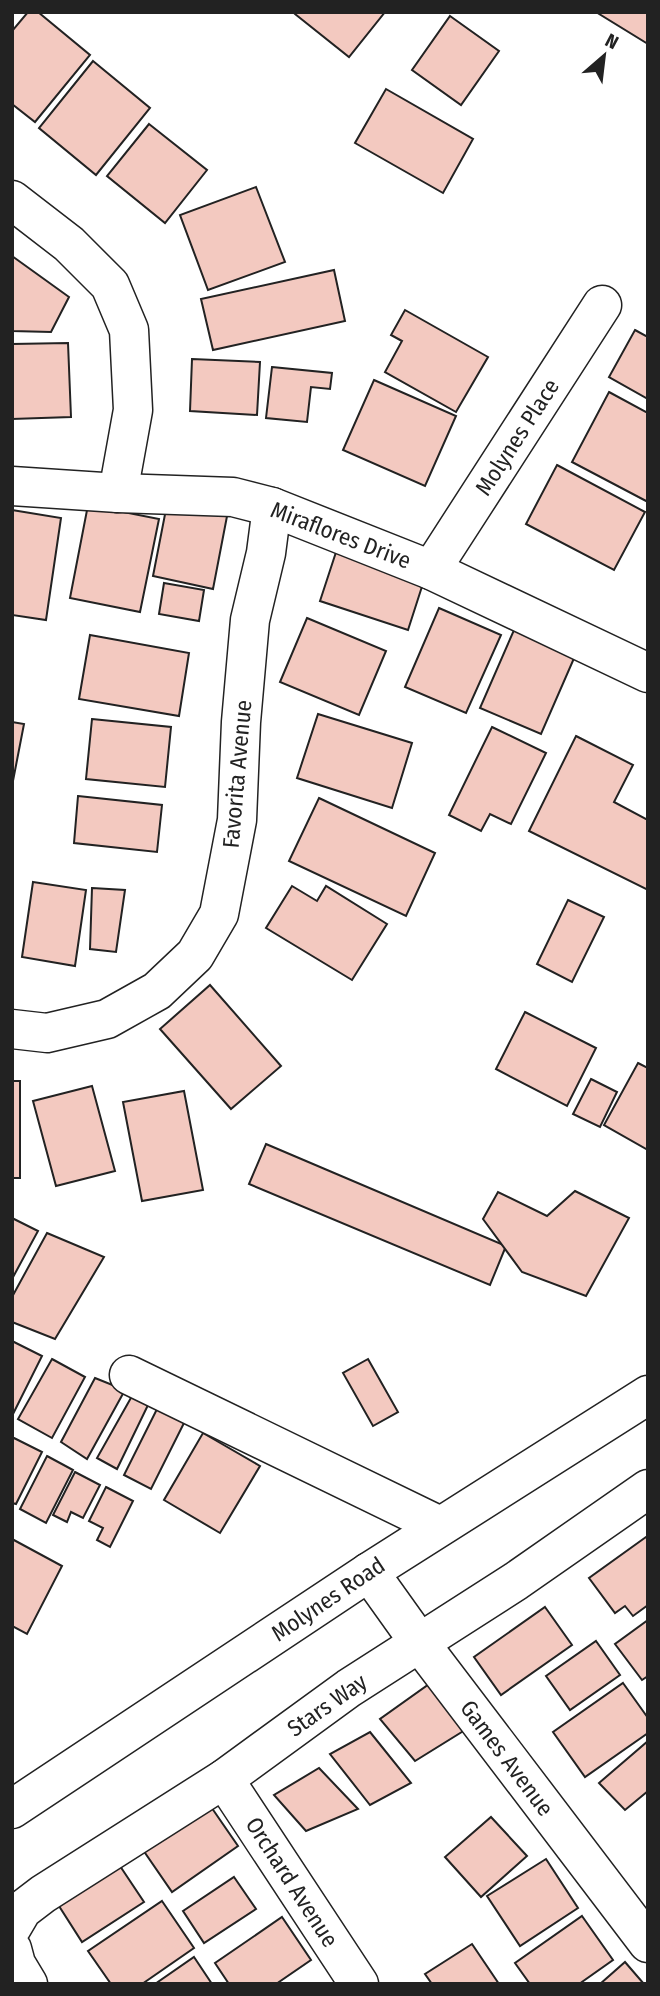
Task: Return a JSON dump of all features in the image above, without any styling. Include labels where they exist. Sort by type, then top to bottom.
[{"type":"street","points":[[12,200],[69,244],[110,285],[129,330],[133,410],[118,493]]},
{"type":"street","name":"Molynes Place","points":[[432,570],[602,304]]},
{"type":"street","name":"Miraflores Drive","points":[[12,486],[233,497],[272,507],[432,570],[648,673]]},
{"type":"street","name":"Favorita Avenue","points":[[12,1029],[47,1033],[107,1019],[127,1008],[157,991],[195,956],[219,914],[237,820],[241,722],[250,620],[266,553],[272,507]]},
{"type":"street","points":[[129,1375],[440,1526]]},
{"type":"street","name":"Molynes Road","points":[[12,1809],[369,1572],[648,1395]]},
{"type":"street","name":"Stars Way","points":[[12,1927],[22,1910],[43,1894],[225,1779],[349,1688],[516,1581],[648,1489]]},
{"type":"street","name":"Games Avenue","points":[[369,1572],[419,1642],[648,1943]]},
{"type":"street","name":"Orchard Avenue","points":[[225,1779],[359,1984]]},
{"type":"street","points":[[12,1949],[16,1964],[28,1984]]},
{"type":"building","points":[[28,12],[38,12],[90,55],[35,122],[12,104],[12,31]]},
{"type":"building","points":[[385,12],[349,57],[295,14]]},
{"type":"building","points":[[596,12],[648,12],[648,44]]},
{"type":"building","points":[[450,16],[499,51],[461,105],[412,70]]},
{"type":"building","points":[[93,61],[150,108],[96,175],[39,128]]},
{"type":"building","points":[[386,89],[473,139],[443,193],[355,143]]},
{"type":"building","points":[[149,124],[207,170],[165,223],[107,176]]},
{"type":"building","points":[[256,187],[285,262],[208,290],[180,215]]},
{"type":"building","points":[[12,256],[69,297],[51,332],[12,331]]},
{"type":"building","points":[[334,270],[345,321],[213,350],[201,299]]},
{"type":"building","points":[[405,310],[488,357],[456,412],[385,372],[402,341],[391,335]]},
{"type":"building","points":[[635,330],[648,337],[648,399],[609,377]]},
{"type":"building","points":[[68,343],[71,417],[12,419],[12,344]]},
{"type":"building","points":[[192,359],[260,362],[257,415],[190,411]]},
{"type":"building","points":[[272,367],[332,373],[330,389],[311,387],[307,422],[266,418]]},
{"type":"building","points":[[374,380],[456,416],[425,486],[343,450]]},
{"type":"building","points":[[609,392],[648,413],[648,502],[572,462]]},
{"type":"building","points":[[557,465],[645,512],[614,570],[526,524]]},
{"type":"building","points":[[168,499],[228,511],[213,589],[153,576]]},
{"type":"building","points":[[88,505],[159,519],[140,612],[70,598]]},
{"type":"building","points":[[12,510],[61,518],[46,620],[12,615]]},
{"type":"building","points":[[339,543],[427,571],[408,630],[320,601]]},
{"type":"building","points":[[164,583],[204,590],[199,621],[159,614]]},
{"type":"building","points":[[439,608],[501,635],[466,713],[405,687]]},
{"type":"building","points":[[307,618],[386,651],[359,715],[280,682]]},
{"type":"building","points":[[514,630],[575,656],[541,734],[480,708]]},
{"type":"building","points":[[90,635],[189,653],[179,716],[79,699]]},
{"type":"building","points":[[318,714],[412,743],[392,808],[297,778]]},
{"type":"building","points":[[92,719],[171,727],[165,787],[86,779]]},
{"type":"building","points":[[12,722],[24,724],[12,786]]},
{"type":"building","points":[[492,727],[546,753],[511,824],[490,814],[481,831],[449,815]]},
{"type":"building","points":[[576,736],[633,765],[614,802],[648,820],[648,890],[529,831]]},
{"type":"building","points":[[78,796],[162,805],[157,852],[74,843]]},
{"type":"building","points":[[319,798],[435,853],[406,916],[289,861]]},
{"type":"building","points":[[33,882],[86,890],[75,966],[22,957]]},
{"type":"building","points":[[292,886],[317,901],[326,886],[387,924],[352,980],[266,928]]},
{"type":"building","points":[[92,888],[125,890],[116,952],[90,949]]},
{"type":"building","points":[[568,900],[604,917],[572,982],[537,964]]},
{"type":"building","points":[[210,985],[281,1066],[231,1109],[160,1029]]},
{"type":"building","points":[[525,1012],[596,1048],[567,1106],[496,1069]]},
{"type":"building","points":[[638,1063],[648,1068],[648,1150],[604,1125]]},
{"type":"building","points":[[591,1079],[617,1092],[600,1127],[573,1114]]},
{"type":"building","points":[[12,1081],[20,1081],[20,1178],[12,1178]]},
{"type":"building","points":[[92,1086],[115,1171],[56,1186],[33,1101]]},
{"type":"building","points":[[184,1091],[203,1190],[142,1201],[123,1102]]},
{"type":"building","points":[[266,1144],[506,1246],[490,1285],[249,1184]]},
{"type":"building","points":[[575,1191],[629,1218],[586,1296],[522,1272],[483,1219],[498,1192],[547,1216]]},
{"type":"building","points":[[12,1218],[38,1231],[12,1279]]},
{"type":"building","points":[[47,1233],[104,1257],[55,1339],[12,1322],[12,1297]]},
{"type":"building","points":[[12,1341],[42,1356],[12,1416]]},
{"type":"building","points":[[52,1359],[85,1377],[52,1438],[18,1419]]},
{"type":"building","points":[[368,1359],[398,1412],[373,1426],[343,1373]]},
{"type":"building","points":[[95,1378],[125,1390],[87,1459],[61,1442]]},
{"type":"building","points":[[132,1396],[149,1403],[117,1469],[97,1458]]},
{"type":"building","points":[[158,1407],[186,1419],[151,1489],[124,1475]]},
{"type":"building","points":[[203,1433],[260,1466],[220,1533],[164,1500]]},
{"type":"building","points":[[14,1438],[42,1452],[16,1504],[12,1503]]},
{"type":"building","points":[[47,1456],[73,1470],[46,1523],[20,1509]]},
{"type":"building","points":[[75,1472],[100,1485],[83,1518],[71,1512],[67,1522],[53,1515]]},
{"type":"building","points":[[106,1487],[133,1501],[110,1547],[97,1540],[103,1528],[89,1521]]},
{"type":"building","points":[[646,1537],[648,1605],[633,1616],[625,1606],[615,1613],[589,1578]]},
{"type":"building","points":[[12,1539],[62,1566],[27,1634],[12,1626]]},
{"type":"building","points":[[545,1607],[572,1645],[501,1695],[474,1657]]},
{"type":"building","points":[[648,1620],[648,1676],[642,1680],[615,1644]]},
{"type":"building","points":[[596,1641],[620,1675],[570,1710],[546,1676]]},
{"type":"building","points":[[432,1682],[465,1730],[415,1761],[380,1719]]},
{"type":"building","points":[[623,1683],[648,1718],[648,1733],[585,1777],[553,1732]]},
{"type":"building","points":[[370,1732],[411,1783],[370,1805],[330,1754]]},
{"type":"building","points":[[648,1741],[648,1791],[625,1810],[599,1783]]},
{"type":"building","points":[[319,1768],[358,1809],[306,1831],[274,1795]]},
{"type":"building","points":[[207,1801],[238,1846],[172,1892],[141,1847]]},
{"type":"building","points":[[491,1817],[527,1856],[481,1897],[445,1857]]},
{"type":"building","points":[[546,1859],[578,1908],[520,1946],[487,1896]]},
{"type":"building","points":[[120,1866],[144,1902],[82,1942],[59,1906]]},
{"type":"building","points":[[234,1877],[256,1909],[204,1943],[183,1911]]},
{"type":"building","points":[[162,1901],[194,1948],[142,1984],[111,1984],[88,1951]]},
{"type":"building","points":[[582,1916],[613,1960],[579,1984],[530,1984],[515,1963]]},
{"type":"building","points":[[282,1917],[311,1960],[276,1984],[229,1984],[215,1963]]},
{"type":"building","points":[[472,1944],[499,1984],[432,1984],[425,1974]]},
{"type":"building","points":[[194,1957],[212,1984],[155,1984]]},
{"type":"building","points":[[625,1962],[644,1984],[600,1984]]}]
